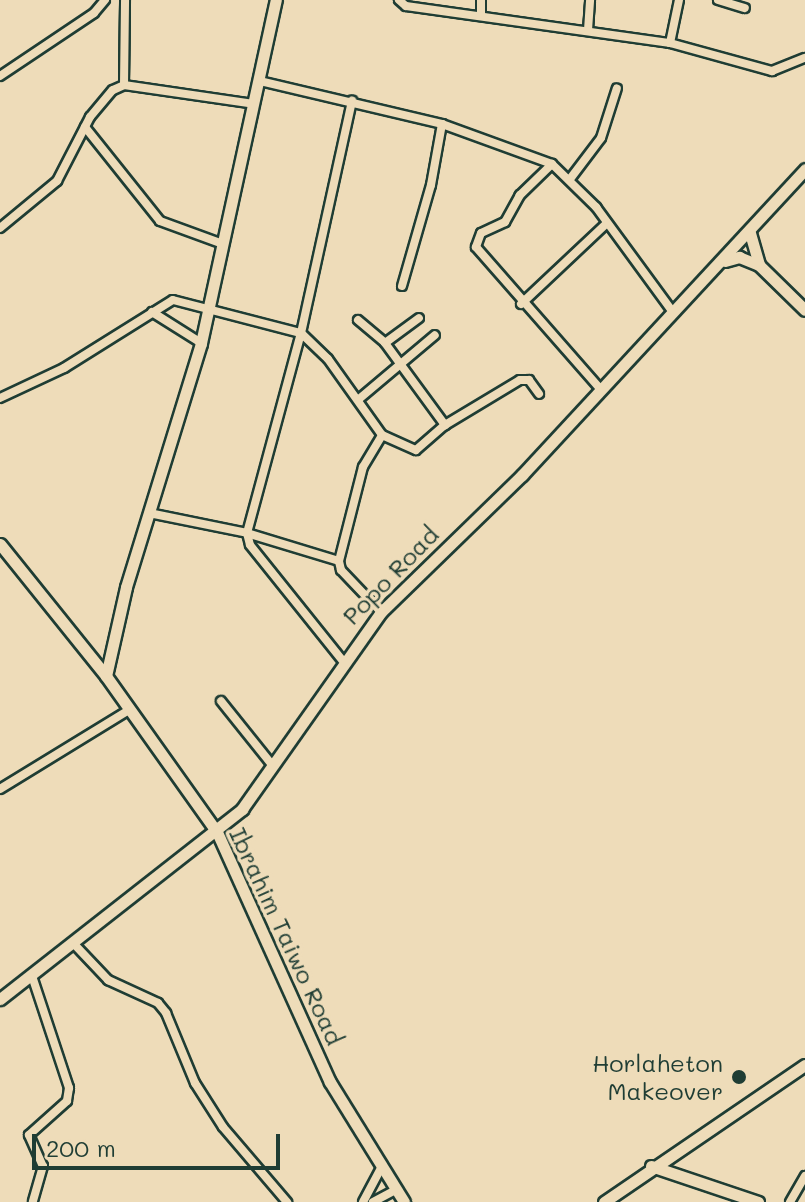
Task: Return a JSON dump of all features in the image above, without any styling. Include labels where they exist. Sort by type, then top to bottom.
[{"type":"main road","points":[[106,676],[149,513],[201,343],[276,0]]},
{"type":"main road","name":"Popo Road","points":[[0,999],[217,832],[273,766],[342,660],[381,612],[602,391],[672,311],[750,233],[805,169]]},
{"type":"main road","points":[[750,233],[759,265]]},
{"type":"main road","points":[[723,261],[739,257],[759,265],[805,310]]},
{"type":"main road","name":"Ibrahim Taiwo Road","points":[[2,553],[106,676],[217,832],[330,1082],[404,1202]]},
{"type":"main road","points":[[604,1202],[651,1166],[805,1065]]},
{"type":"main road","points":[[651,1166],[758,1202]]},
{"type":"street","points":[[0,76],[94,13],[106,0],[124,3],[124,85]]},
{"type":"street","points":[[399,0],[406,6],[670,43],[772,71],[805,58]]},
{"type":"street","points":[[481,0],[481,15]]},
{"type":"street","points":[[588,30],[590,0]]},
{"type":"street","points":[[670,43],[679,0]]},
{"type":"street","points":[[718,0],[745,8]]},
{"type":"street","points":[[260,81],[442,124],[552,164],[570,179],[607,223],[672,311]]},
{"type":"street","points":[[0,228],[57,181],[101,103],[124,85],[254,104]]},
{"type":"street","points":[[570,179],[601,138],[617,88]]},
{"type":"street","points":[[342,660],[250,545],[247,533],[301,333],[352,101]]},
{"type":"street","points":[[402,286],[431,185],[442,124]]},
{"type":"street","points":[[85,127],[160,221],[223,244]]},
{"type":"street","points":[[552,164],[520,195],[505,222],[481,233],[476,247],[521,304],[541,318],[602,391]]},
{"type":"street","points":[[521,304],[607,223]]},
{"type":"street","points":[[0,398],[64,368],[173,300],[301,333],[359,399],[382,435],[416,450],[445,425],[520,380],[529,380],[539,394]]},
{"type":"street","points":[[152,312],[201,343]]},
{"type":"street","points":[[385,343],[419,318]]},
{"type":"street","points":[[358,320],[385,343],[445,425]]},
{"type":"street","points":[[359,399],[399,361],[435,335]]},
{"type":"street","points":[[381,612],[341,570],[339,561],[363,467],[382,435]]},
{"type":"street","points":[[149,513],[247,533],[339,561]]},
{"type":"street","points":[[221,701],[273,766]]},
{"type":"street","points":[[0,789],[129,710]]},
{"type":"street","points":[[74,944],[108,980],[158,1003],[166,1013],[195,1083],[223,1127],[287,1202]]},
{"type":"street","points":[[32,976],[69,1088],[67,1101],[32,1126],[29,1135],[43,1166],[33,1202]]},
{"type":"street","points":[[363,1202],[382,1167]]},
{"type":"street","points":[[790,1202],[805,1176]]},
{"type":"street","points":[[373,1202],[396,1190]]},
{"type":"place","name":"Horlaheton Makeover","points":[[739,1077]]}]
